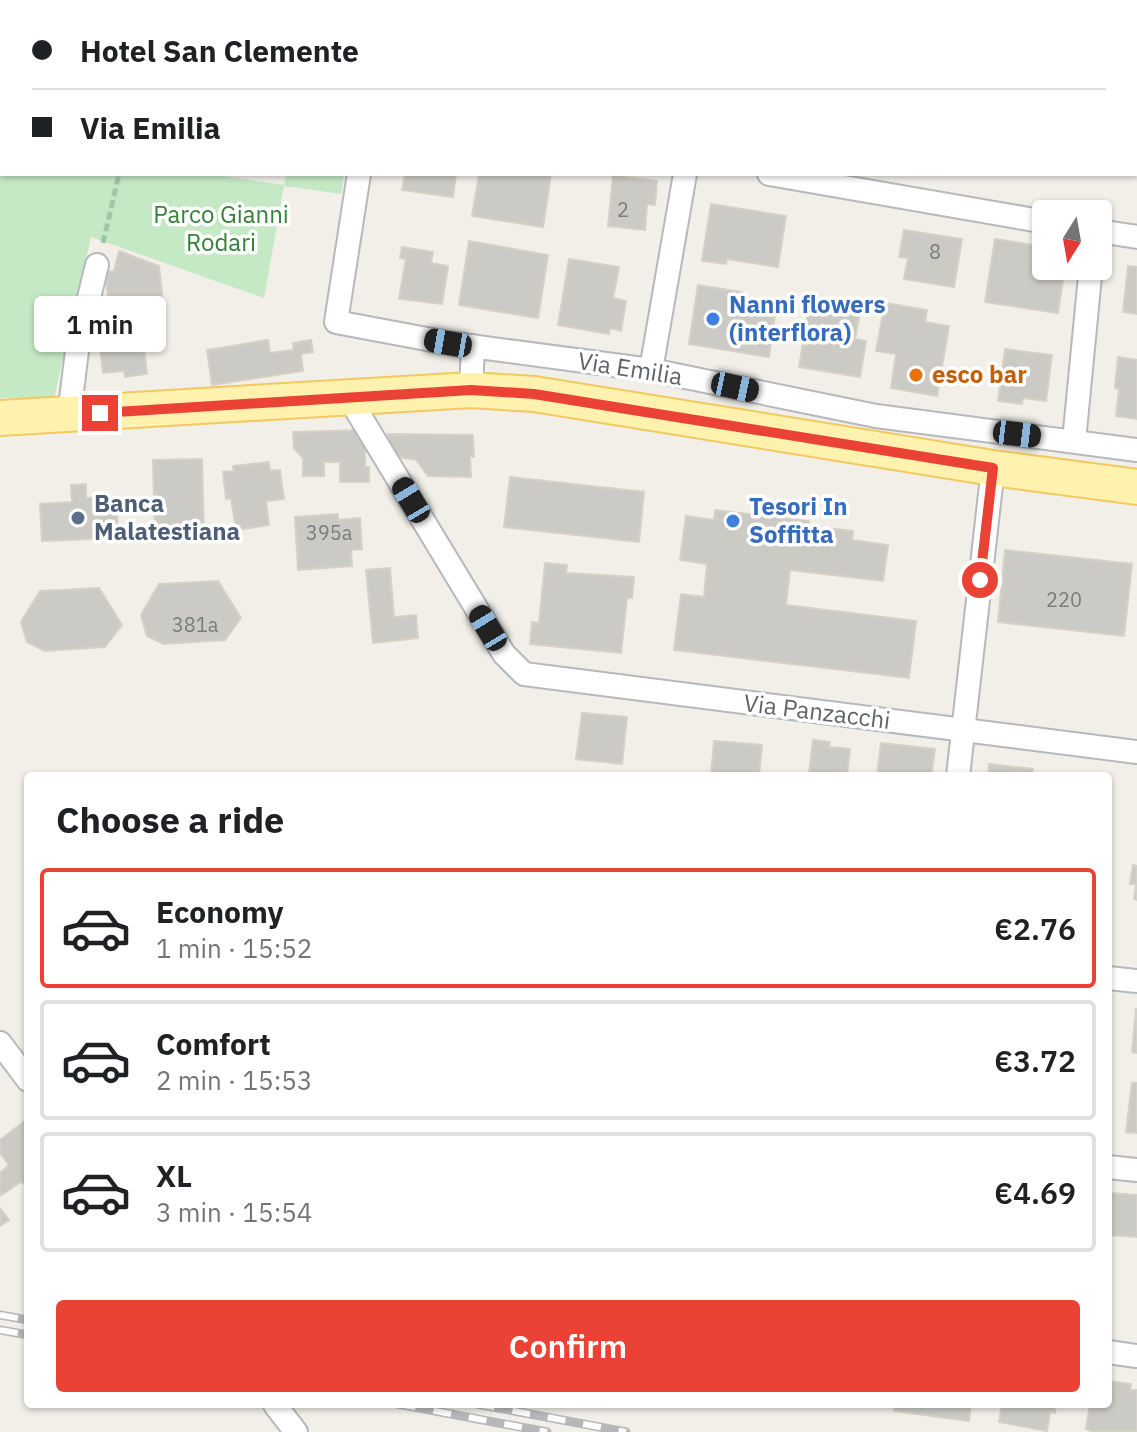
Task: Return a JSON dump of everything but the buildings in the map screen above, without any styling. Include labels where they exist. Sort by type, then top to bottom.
[{"type":"main road","name":"Via Emilia","points":[[0,418],[471,390],[534,394],[872,432],[993,468],[1137,487]]},
{"type":"street","name":"Via Emilia","points":[[359,176],[336,322],[473,346],[651,370],[872,432],[1074,441],[1137,450]]},
{"type":"street","points":[[651,370],[685,176]]},
{"type":"street","points":[[791,176],[835,180],[1032,219]]},
{"type":"street","points":[[1112,233],[1137,237]]},
{"type":"street","points":[[69,415],[78,343],[97,265]]},
{"type":"street","points":[[1074,441],[1090,280]]},
{"type":"street","points":[[471,390],[473,346]]},
{"type":"street","name":"Via Panzacchi","points":[[349,398],[504,654],[524,674],[1137,752]]},
{"type":"street","points":[[959,772],[993,468]]},
{"type":"street","points":[[1112,978],[1137,981]]},
{"type":"street","points":[[0,1043],[24,1075]]},
{"type":"street","points":[[1112,1167],[1137,1170]]},
{"type":"street","points":[[1112,1353],[1137,1356]]},
{"type":"street","points":[[277,1408],[296,1432]]},
{"type":"path","points":[[97,265],[119,176]]},
{"type":"green space","name":"Parco Gianni Rodari","points":[[0,176],[223,176],[284,185],[286,176],[344,176],[341,194],[284,186],[264,298],[91,237],[54,398],[0,398]]},
{"type":"railway","points":[[0,1315],[24,1319]]},
{"type":"railway","points":[[0,1330],[24,1334]]},
{"type":"railway","points":[[419,1408],[547,1432]]},
{"type":"railway","points":[[498,1408],[626,1432]]},
{"type":"place","name":"Nanni flowers (interflora)","points":[[713,319]]},
{"type":"place","name":"esco bar","points":[[916,375]]},
{"type":"place","name":"Banca Malatestiana","points":[[78,518]]},
{"type":"place","name":"Tesori In Soffitta","points":[[733,521]]},
{"type":"route","points":[[100,413],[471,390],[534,394],[993,468],[980,580]]}]
